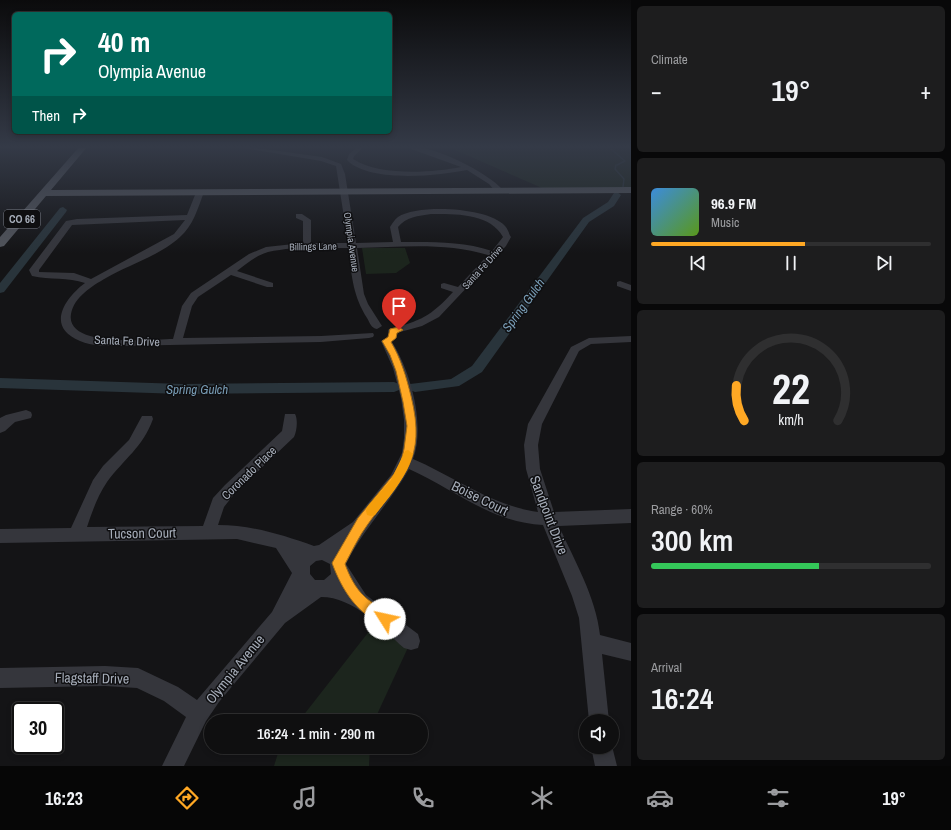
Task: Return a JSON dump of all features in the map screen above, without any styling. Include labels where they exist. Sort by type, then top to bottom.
[{"type":"main road","name":"CO 66","points":[[0,244],[54,182]]},
{"type":"main road","points":[[44,193],[631,190]]},
{"type":"street","name":"Olympia Avenue","points":[[344,182],[360,299],[376,326]]},
{"type":"street","points":[[493,182],[499,190]]},
{"type":"street","name":"Santa Fe Drive","points":[[200,192],[183,230],[171,240],[93,283],[75,297],[65,315],[66,322],[70,330],[78,336],[100,342],[321,339],[369,335]]},
{"type":"street","name":"Santa Fe Drive","points":[[389,336],[433,318],[506,241],[507,234],[500,225],[489,219],[469,213],[444,212],[414,214],[401,218]]},
{"type":"street","points":[[489,219],[499,213]]},
{"type":"street","points":[[391,215],[401,218],[394,227],[398,245]]},
{"type":"street","points":[[299,216],[307,220],[307,246]]},
{"type":"street","points":[[93,283],[74,276],[39,275],[34,272],[69,223],[77,221],[190,217]]},
{"type":"street","name":"Billings Lane","points":[[177,342],[190,301],[200,290],[252,256],[266,250],[282,247],[307,246],[460,245],[494,254]]},
{"type":"street","points":[[229,271],[270,286]]},
{"type":"street","points":[[620,284],[631,288]]},
{"type":"street","points":[[444,286],[460,291]]},
{"type":"street","points":[[301,572],[304,559],[334,545],[362,522],[394,483],[406,462],[412,436],[411,417],[400,371],[389,336],[384,326],[376,326],[370,329],[369,335],[375,340],[389,336]]},
{"type":"street","name":"Sandpoint Drive","points":[[598,714],[589,620],[582,598],[536,484],[531,464],[531,440],[535,424],[575,349],[589,341],[631,339]]},
{"type":"street","points":[[0,428],[3,423],[11,417],[26,415]]},
{"type":"street","name":"Coronado Place","points":[[209,531],[218,503],[230,489],[282,442],[289,433],[290,417]]},
{"type":"street","points":[[76,534],[98,485],[108,470],[143,433],[147,419]]},
{"type":"street","name":"Boise Court","points":[[406,462],[429,470],[492,506],[511,513],[532,517],[549,518],[631,516]]},
{"type":"street","points":[[322,589],[336,582],[339,567],[362,522]]},
{"type":"street","name":"Tucson Court","points":[[0,536],[209,531],[253,534],[318,552]]},
{"type":"street","points":[[282,543],[307,584],[360,601],[385,619],[411,641]]},
{"type":"street","points":[[318,552],[332,555],[360,601]]},
{"type":"street","name":"Olympia Avenue","points":[[173,766],[199,714],[212,695],[278,618],[301,572]]},
{"type":"street","name":"Olympia Avenue","points":[[278,618],[322,589]]},
{"type":"street","points":[[591,642],[631,652]]},
{"type":"street","name":"Flagstaff Drive","points":[[0,678],[105,676],[138,678],[170,694],[199,714]]},
{"type":"street","points":[[603,754],[606,766]]},
{"type":"shaded area","points":[[528,182],[631,182],[631,189],[542,188]]},
{"type":"shaded area","points":[[362,248],[405,248],[410,263],[396,273],[366,274]]},
{"type":"shaded area","points":[[381,616],[411,641],[377,714],[304,714]]},
{"type":"shaded area","points":[[278,754],[370,754],[369,766],[274,766]]},
{"type":"waterway","points":[[623,187],[624,182]]},
{"type":"waterway","name":"Spring Gulch","points":[[415,387],[454,383],[477,369],[586,220],[611,204],[617,195]]},
{"type":"waterway","name":"Spring Gulch","points":[[0,290],[63,210]]},
{"type":"waterway","name":"Spring Gulch","points":[[0,383],[182,389],[394,387]]},
{"type":"slow traffic","points":[[371,511],[398,477],[406,462],[408,454]]},
{"type":"route","points":[[385,619],[360,601],[345,580],[338,563],[362,522],[390,489],[406,462],[412,436],[411,417],[400,371],[394,355],[386,341],[390,340],[394,336],[393,331],[399,330]]}]
